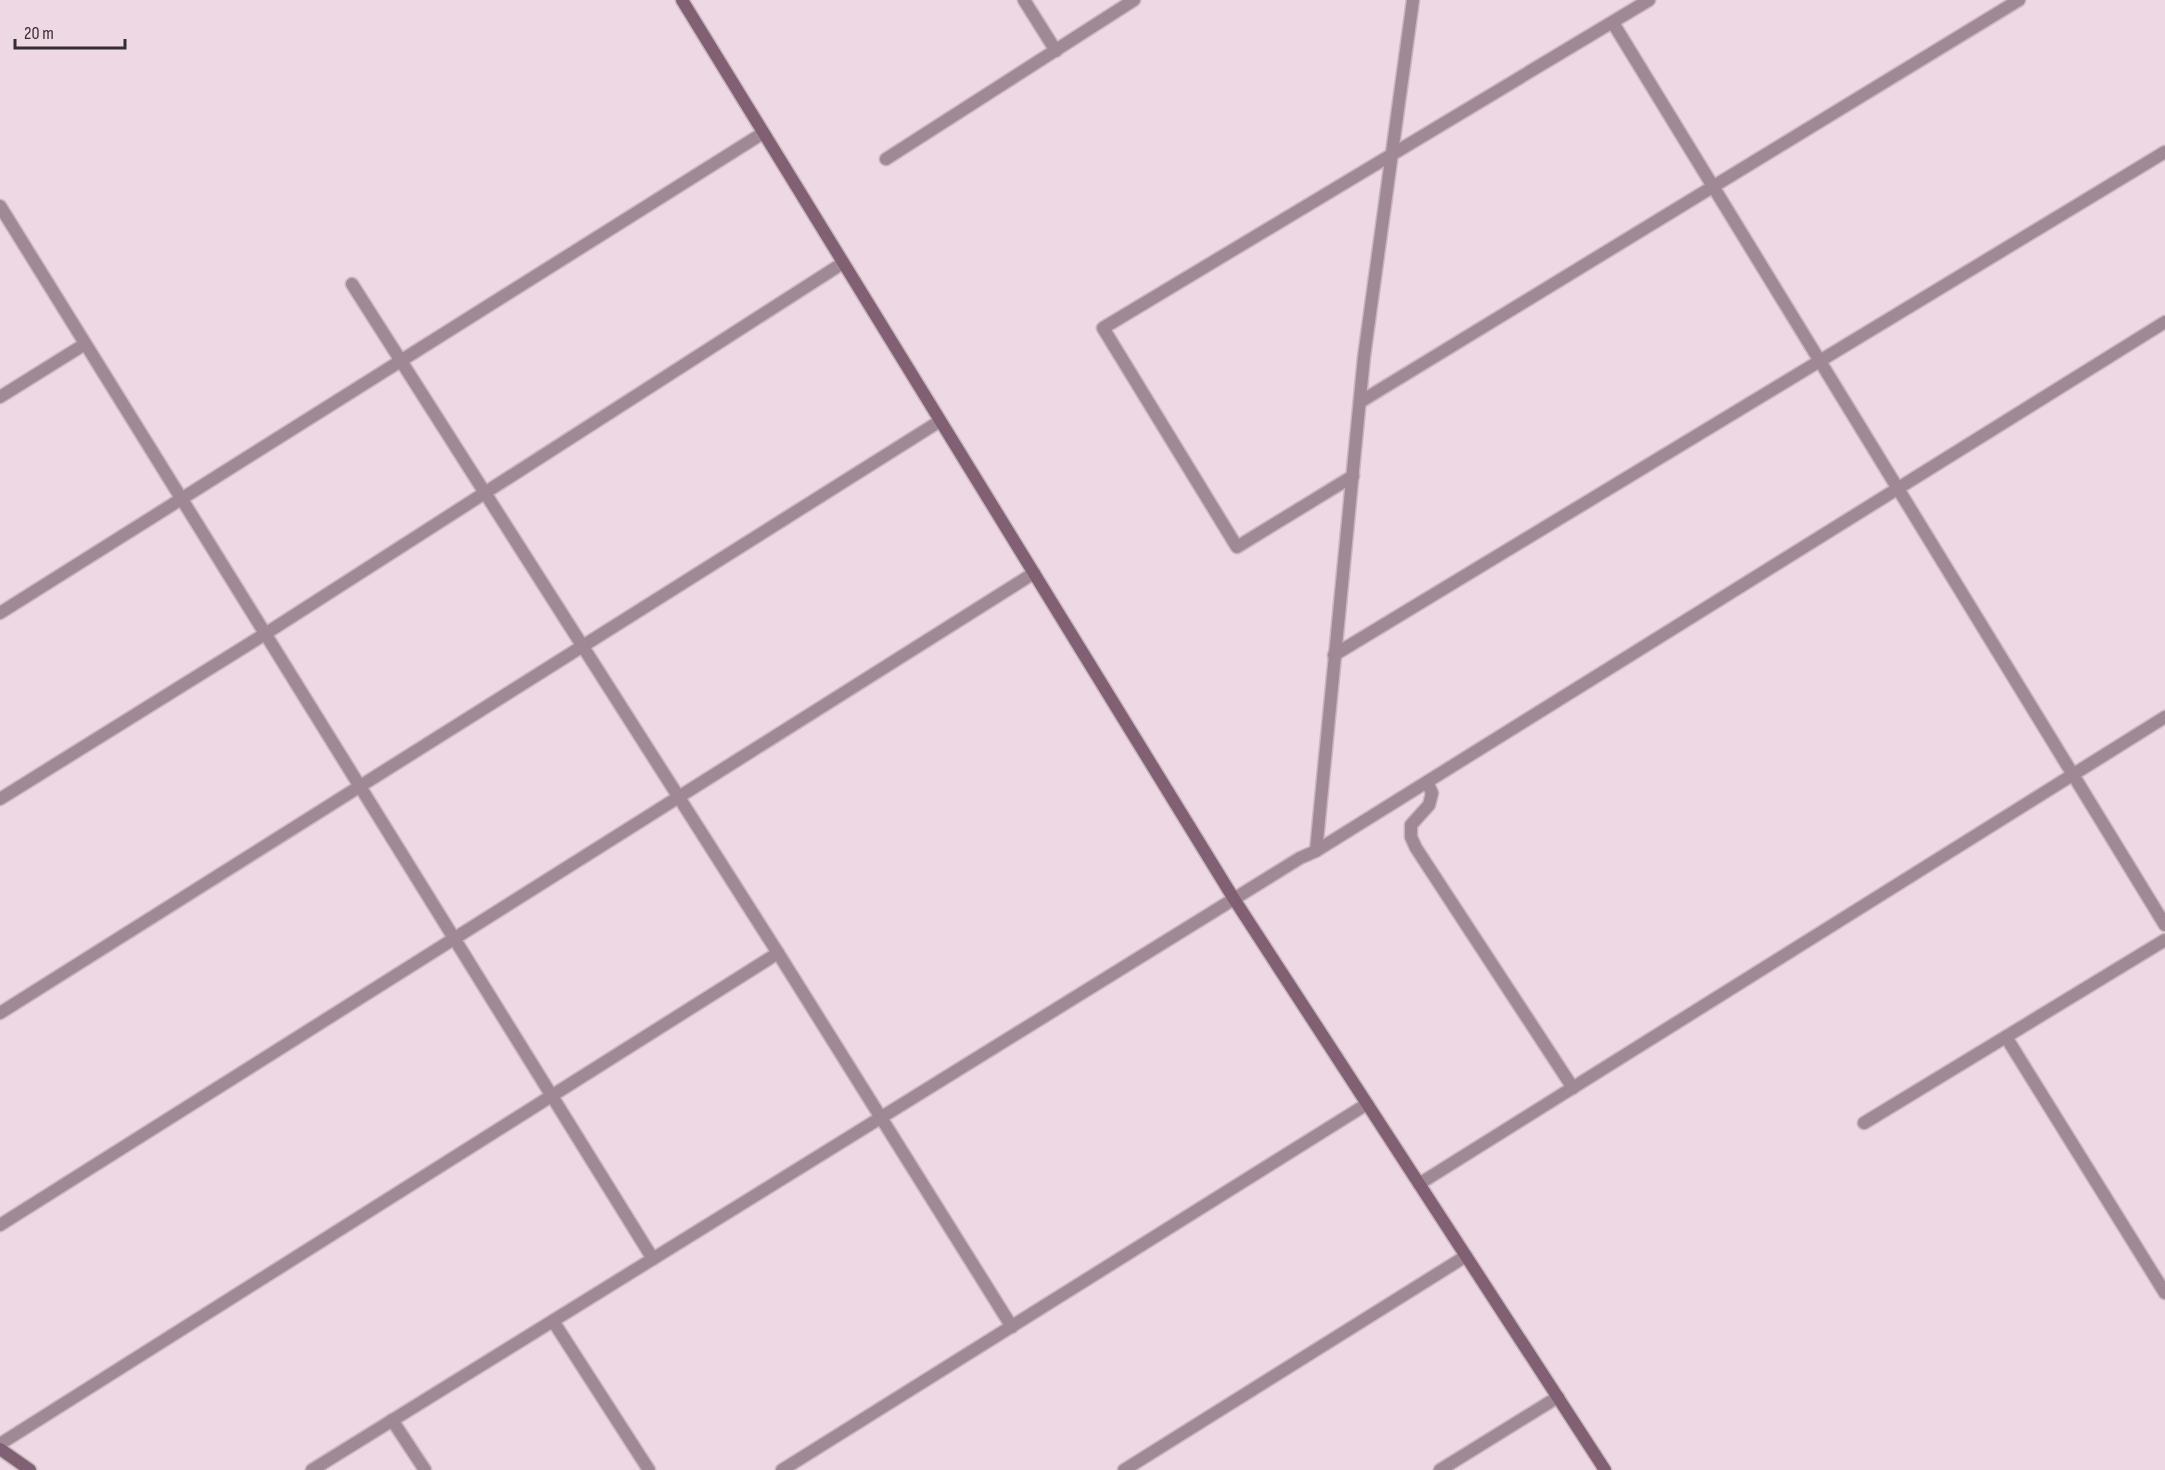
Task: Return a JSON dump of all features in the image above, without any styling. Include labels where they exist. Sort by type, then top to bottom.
[{"type":"main road","points":[[682,0],[1234,899],[1605,1470]]},
{"type":"main road","points":[[0,1449],[30,1470]]},
{"type":"street","points":[[1024,0],[1056,51]]},
{"type":"street","points":[[886,159],[1134,0]]},
{"type":"street","points":[[1316,851],[1360,402],[1413,0]]},
{"type":"street","points":[[1353,476],[1236,547],[1103,328],[1392,152],[1649,0]]},
{"type":"street","points":[[1360,402],[2019,0]]},
{"type":"street","points":[[1613,23],[1896,489],[2165,925]]},
{"type":"street","points":[[0,613],[764,133]]},
{"type":"street","points":[[1334,655],[2165,152]]},
{"type":"street","points":[[0,206],[653,1259]]},
{"type":"street","points":[[0,799],[265,634],[843,263]]},
{"type":"street","points":[[352,284],[778,953],[1012,1327]]},
{"type":"street","points":[[312,1470],[1299,858],[1316,851],[2165,322]]},
{"type":"street","points":[[0,397],[85,344]]},
{"type":"street","points":[[0,1013],[940,421]]},
{"type":"street","points":[[0,1225],[1034,573]]},
{"type":"street","points":[[1419,1184],[2165,717]]},
{"type":"street","points":[[1427,782],[1432,793],[1429,805],[1411,825],[1411,837],[1416,848],[1573,1088]]},
{"type":"street","points":[[1864,1123],[2165,940]]},
{"type":"street","points":[[0,1444],[778,953]]},
{"type":"street","points":[[2006,1037],[2165,1293]]},
{"type":"street","points":[[782,1470],[1367,1104]]},
{"type":"street","points":[[1124,1470],[1466,1256]]},
{"type":"street","points":[[554,1321],[649,1470]]},
{"type":"street","points":[[1440,1470],[1558,1397]]},
{"type":"street","points":[[392,1420],[425,1470]]}]
